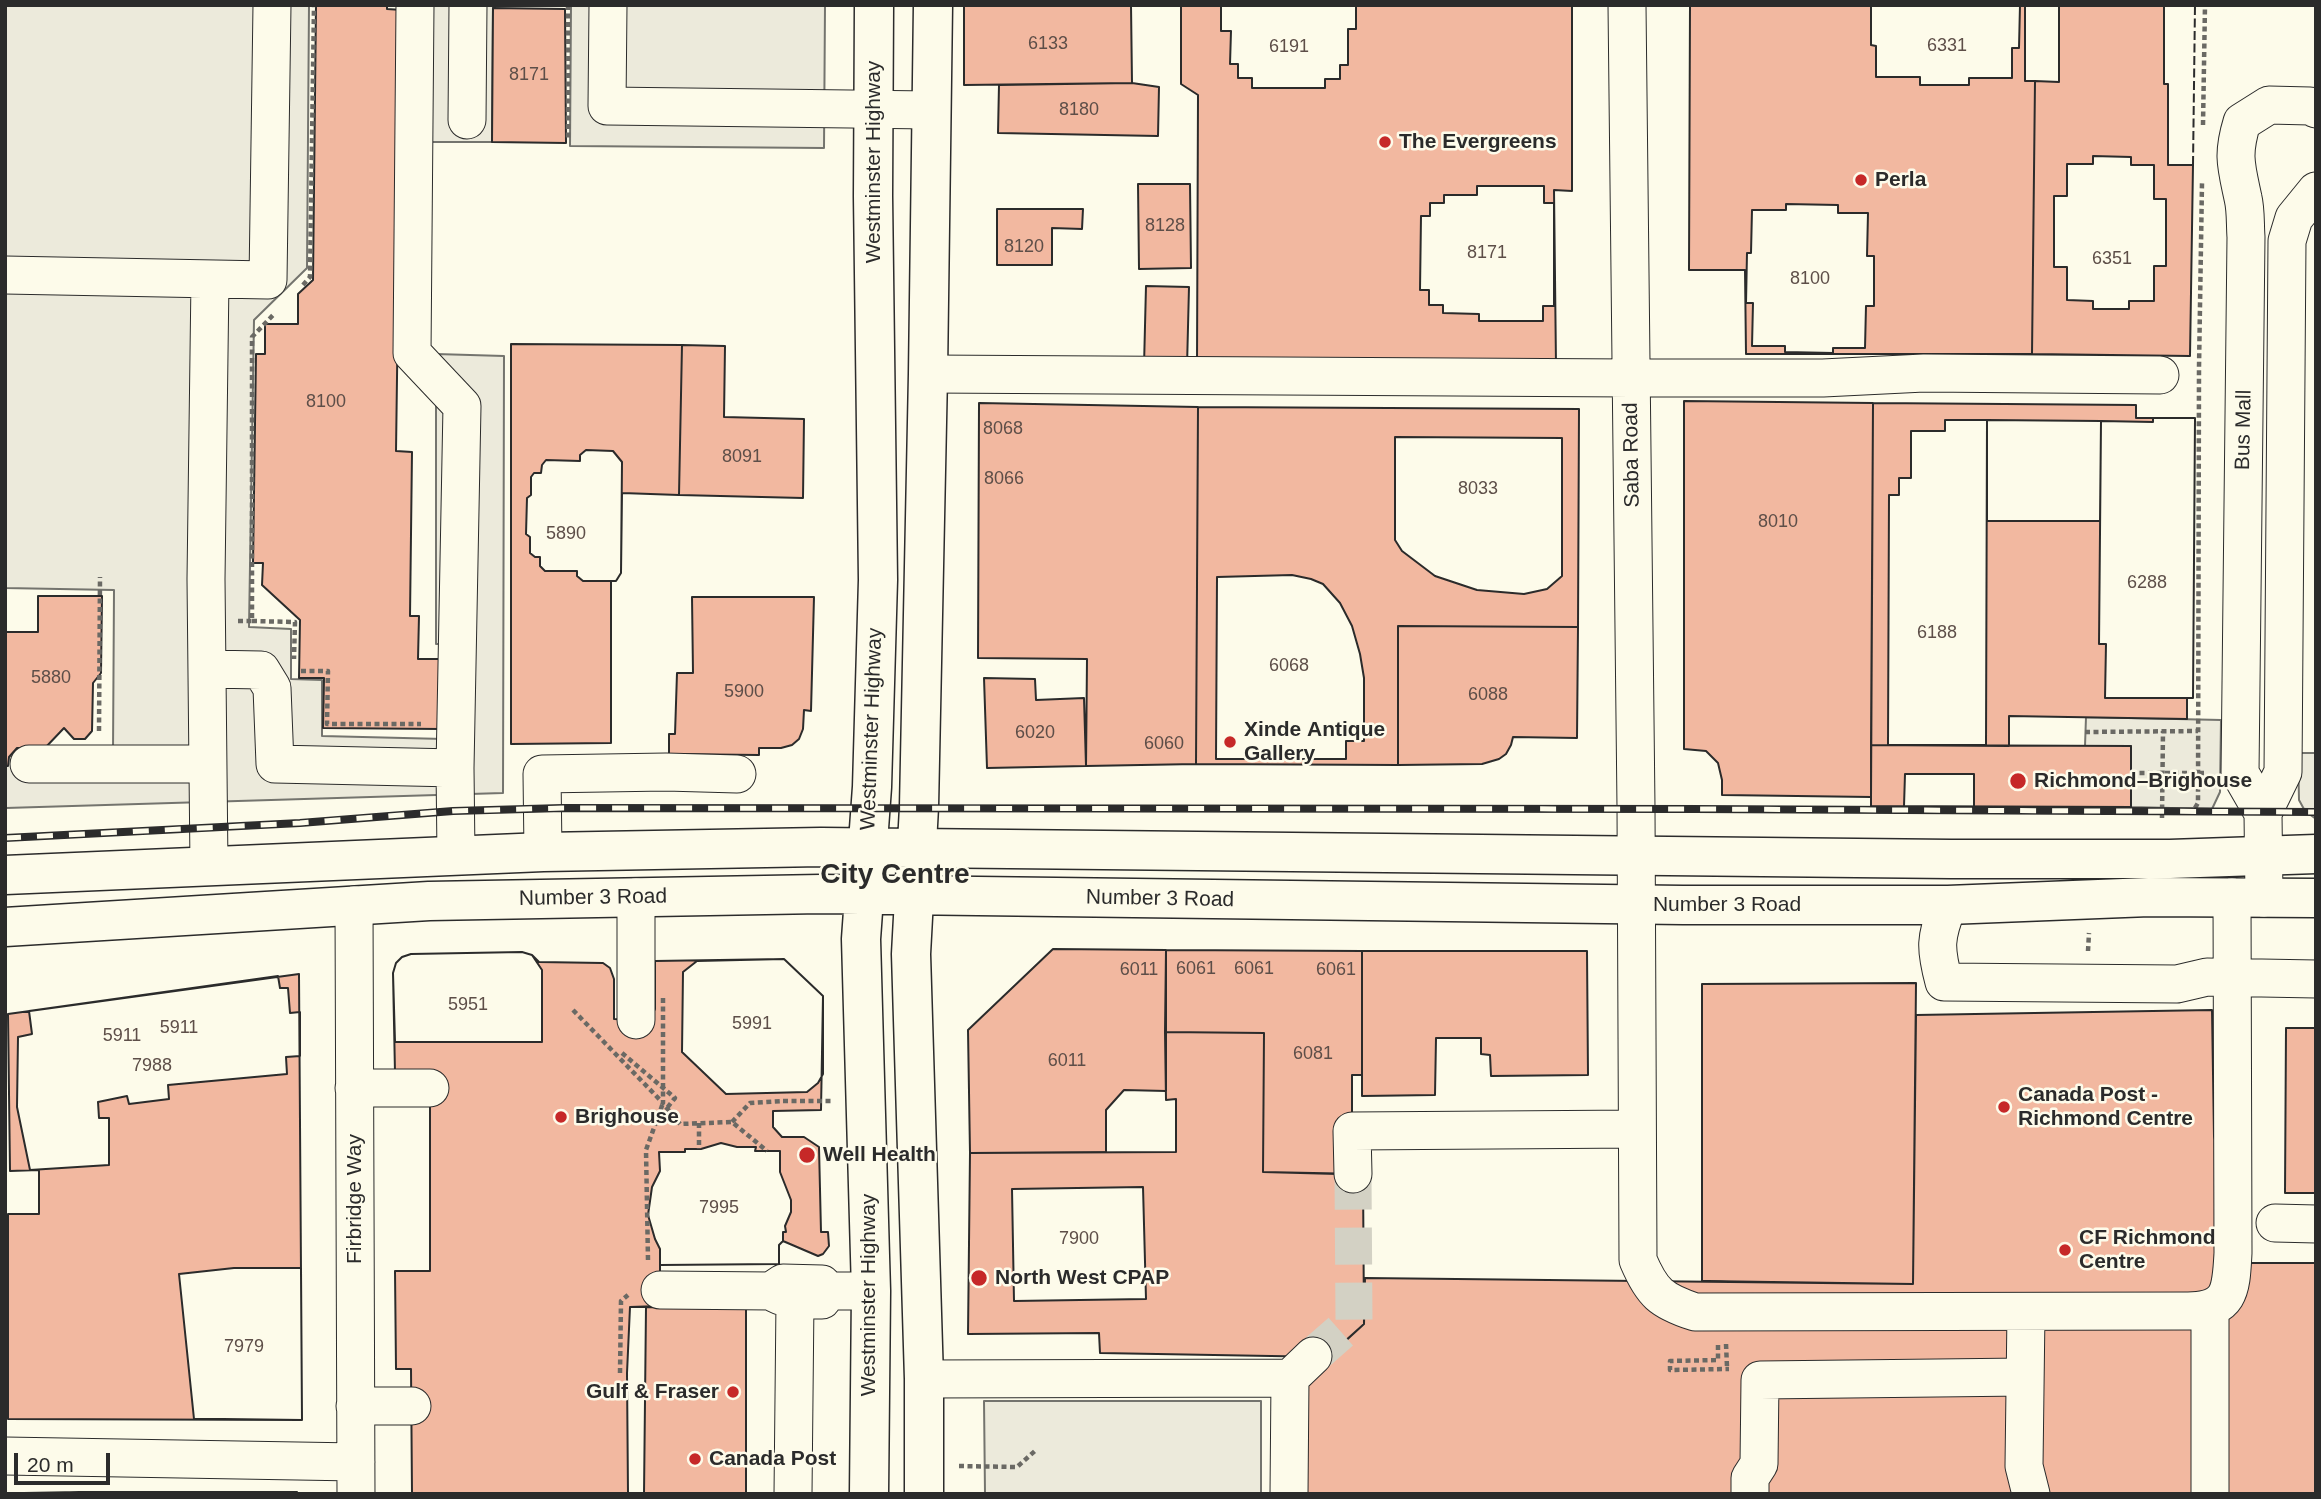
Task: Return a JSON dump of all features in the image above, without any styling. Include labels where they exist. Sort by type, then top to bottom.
[{"type":"main road","name":"Westminster Highway","points":[[869,1494],[871,1291],[861,939],[872,787],[878,580],[874,5]]},
{"type":"main road","points":[[924,1494],[924,1379],[911,954],[917,849],[933,5]]},
{"type":"main road","points":[[5,875],[543,852],[821,847],[1993,859],[2170,859],[2316,854]]},
{"type":"main road","name":"Number 3 Road","points":[[5,927],[429,901],[636,897],[913,896],[1636,905],[1948,905],[2149,897],[2316,898]]},
{"type":"street","points":[[5,275],[268,280],[272,5]]},
{"type":"street","points":[[415,5],[412,353],[462,406],[455,768],[456,855]]},
{"type":"street","points":[[467,120],[468,5]]},
{"type":"street","points":[[608,5],[607,106],[931,110]]},
{"type":"street","name":"Saba Road","points":[[1627,5],[1638,1260],[1649,1286],[1672,1304],[1695,1312],[2210,1309]]},
{"type":"street","name":"Bus Mall","points":[[2263,813],[2240,773],[2246,237],[2244,200],[2236,175],[2235,145],[2242,122],[2269,105],[2311,106],[2316,109]]},
{"type":"street","name":"Bus Mall","points":[[2210,1309],[2225,1298],[2229,1291],[2233,1253],[2232,978],[2248,898],[2263,854],[2263,813],[2283,772],[2287,241],[2294,218],[2316,191]]},
{"type":"street","points":[[209,866],[207,669],[210,279]]},
{"type":"street","points":[[928,374],[1631,378],[1824,378],[1924,373],[2160,375]]},
{"type":"street","points":[[207,669],[261,670],[272,688],[275,764],[455,768]]},
{"type":"street","points":[[29,764],[207,764]]},
{"type":"street","points":[[543,852],[542,774],[737,774]]},
{"type":"street","points":[[636,897],[649,1008]]},
{"type":"street","name":"Firbridge Way","points":[[354,905],[356,1478]]},
{"type":"street","points":[[1948,905],[1938,932],[1937,957],[1944,982],[2177,984],[2207,978],[2316,979]]},
{"type":"street","points":[[355,1088],[430,1088]]},
{"type":"street","points":[[1353,1174],[1353,1131],[1637,1129]]},
{"type":"street","points":[[2275,1223],[2316,1224]]},
{"type":"street","points":[[646,1282],[798,1294],[871,1291]]},
{"type":"street","points":[[793,1494],[798,1294]]},
{"type":"street","points":[[2210,1309],[2210,1494]]},
{"type":"street","points":[[2026,1312],[2024,1466],[2031,1494]]},
{"type":"street","points":[[924,1379],[1301,1367],[1289,1494]]},
{"type":"street","points":[[1750,1494],[1750,1478],[1759,1464],[1760,1380],[2025,1377]]},
{"type":"street","points":[[355,1406],[412,1406]]},
{"type":"street","points":[[5,1456],[356,1478]]},
{"type":"path","points":[[300,287],[310,277],[314,5]]},
{"type":"path","points":[[568,5],[568,140]]},
{"type":"path","points":[[2203,131],[2205,5]]},
{"type":"path","points":[[2195,808],[2198,803],[2202,173]]},
{"type":"path","points":[[251,621],[251,337],[281,307]]},
{"type":"path","points":[[99,741],[100,577]]},
{"type":"path","points":[[226,621],[295,622],[294,671],[328,671],[327,724],[435,724]]},
{"type":"path","points":[[2162,818],[2163,731]]},
{"type":"path","points":[[2085,732],[2198,731]]},
{"type":"path","points":[[2131,773],[2197,772]]},
{"type":"path","points":[[649,1008],[665,1106]]},
{"type":"path","points":[[573,1010],[680,1124],[732,1122],[767,1151]]},
{"type":"path","points":[[620,1373],[621,1301],[646,1282],[646,1150],[665,1106],[675,1098]]},
{"type":"path","points":[[732,1122],[750,1103],[822,1101]]},
{"type":"path","points":[[699,1123],[699,1149]]},
{"type":"path","points":[[1727,1355],[1727,1369]]},
{"type":"path","points":[[953,1463],[959,1466],[1017,1467],[1036,1450]]},
{"type":"shaded area","points":[[5,5],[309,5],[307,268],[254,320],[249,627],[291,629],[291,679],[322,680],[322,736],[444,739],[445,644],[436,644],[436,354],[504,356],[503,793],[6,808],[5,751],[113,752],[114,590],[5,588]]},
{"type":"shaded area","points":[[428,5],[493,5],[492,142],[427,142]]},
{"type":"shaded area","points":[[571,5],[825,5],[824,148],[570,146]]},
{"type":"shaded area","points":[[2086,717],[2221,720],[2220,792],[2212,809],[2131,807],[2131,746],[2085,746]]},
{"type":"shaded area","points":[[2298,753],[2316,753],[2316,819],[2305,811],[2299,800]]},
{"type":"shaded area","points":[[984,1401],[1261,1401],[1261,1494],[985,1494]]},
{"type":"building","points":[[316,5],[387,5],[387,9],[402,10],[396,451],[412,452],[410,616],[419,616],[418,659],[441,659],[441,729],[323,728],[324,678],[299,678],[300,620],[262,585],[263,563],[253,563],[256,354],[265,354],[265,324],[298,324],[298,294],[313,280]]},
{"type":"building","points":[[964,5],[1131,5],[1132,83],[964,85]]},
{"type":"building","name":"The Evergreens","points":[[1181,5],[1572,5],[1572,191],[1554,190],[1556,365],[1197,363],[1198,95],[1181,84]]},
{"type":"building","points":[[1221,5],[1356,5],[1356,29],[1348,29],[1348,65],[1340,65],[1340,79],[1325,79],[1325,88],[1252,88],[1252,78],[1238,78],[1238,64],[1230,64],[1231,31],[1221,31]]},
{"type":"building","name":"Perla","points":[[1690,5],[2025,5],[2025,81],[2035,81],[2032,354],[1746,354],[1745,270],[1689,270]]},
{"type":"building","points":[[1871,5],[2020,5],[2019,48],[2012,48],[2012,78],[1969,78],[1969,85],[1920,85],[1920,77],[1876,77],[1876,46],[1871,45]]},
{"type":"building","points":[[2059,5],[2164,5],[2168,165],[2193,165],[2190,356],[2032,354],[2035,81],[2059,82]]},
{"type":"building","points":[[493,8],[565,9],[566,143],[492,142]]},
{"type":"building","points":[[1132,83],[1159,87],[1158,136],[998,133],[999,85]]},
{"type":"building","points":[[2093,156],[2131,157],[2131,165],[2154,165],[2154,199],[2166,199],[2166,266],[2154,266],[2154,301],[2129,301],[2129,309],[2093,309],[2093,301],[2067,300],[2067,267],[2054,267],[2054,196],[2067,196],[2067,164],[2093,164]]},
{"type":"building","points":[[1138,184],[1190,184],[1191,268],[1139,269]]},
{"type":"building","points":[[1477,186],[1544,186],[1544,203],[1554,203],[1554,306],[1543,306],[1543,321],[1479,321],[1479,314],[1443,313],[1443,305],[1429,305],[1429,290],[1420,290],[1421,216],[1430,216],[1430,203],[1444,203],[1444,195],[1477,195]]},
{"type":"building","points":[[1786,204],[1838,205],[1838,213],[1868,213],[1867,256],[1874,256],[1874,306],[1866,306],[1865,348],[1833,348],[1833,353],[1785,352],[1785,346],[1752,346],[1753,303],[1746,303],[1747,253],[1751,253],[1752,210],[1786,210]]},
{"type":"building","points":[[997,209],[1083,209],[1082,229],[1052,228],[1052,265],[997,265]]},
{"type":"building","points":[[1146,286],[1189,287],[1187,367],[1144,366]]},
{"type":"building","points":[[511,344],[682,345],[679,495],[622,493],[621,573],[616,581],[611,581],[611,743],[511,744]]},
{"type":"building","points":[[682,345],[725,346],[724,417],[804,419],[803,498],[679,495]]},
{"type":"building","points":[[1684,401],[1873,403],[1871,797],[1722,795],[1718,763],[1706,751],[1684,749]]},
{"type":"building","points":[[979,403],[1198,407],[1196,764],[1086,766],[1087,659],[978,658]]},
{"type":"building","points":[[1873,403],[2136,405],[2136,418],[2195,418],[2193,698],[2187,698],[2187,719],[2009,716],[2009,746],[1871,745]]},
{"type":"building","points":[[1198,407],[1579,409],[1578,627],[1398,626],[1398,765],[1196,764]]},
{"type":"building","points":[[2153,418],[2195,418],[2193,698],[2105,698],[2106,644],[2099,644],[2101,421],[2153,422]]},
{"type":"building","points":[[1945,420],[1987,420],[1986,745],[1888,745],[1889,495],[1899,495],[1899,478],[1911,478],[1911,431],[1945,431]]},
{"type":"building","points":[[1987,420],[2101,421],[2100,521],[1987,521]]},
{"type":"building","points":[[1395,437],[1562,438],[1562,576],[1547,589],[1524,594],[1477,590],[1435,576],[1402,551],[1395,540]]},
{"type":"building","points":[[586,450],[613,451],[622,462],[621,573],[616,581],[583,581],[577,576],[577,571],[545,571],[540,566],[540,557],[530,553],[530,537],[526,534],[527,498],[531,495],[531,477],[534,473],[541,473],[546,460],[580,461],[580,455]]},
{"type":"building","points":[[1292,575],[1323,584],[1340,603],[1352,626],[1364,678],[1364,741],[1346,741],[1346,759],[1216,759],[1217,577]]},
{"type":"building","points":[[38,596],[102,596],[101,673],[93,683],[92,731],[85,739],[74,739],[64,728],[45,748],[17,748],[9,757],[8,766],[5,766],[5,632],[38,632]]},
{"type":"building","points":[[692,597],[814,597],[811,711],[804,710],[803,729],[799,739],[792,745],[759,748],[759,755],[669,754],[669,734],[675,734],[677,673],[693,673]]},
{"type":"building","points":[[1398,626],[1578,627],[1577,738],[1513,737],[1506,754],[1482,764],[1398,765]]},
{"type":"building","points":[[984,678],[1035,679],[1036,700],[1084,698],[1086,766],[987,768]]},
{"type":"building","points":[[1871,745],[2131,746],[2131,807],[1871,806]]},
{"type":"building","points":[[1905,774],[1974,774],[1974,807],[1904,806]]},
{"type":"building","points":[[1053,949],[1166,950],[1166,1091],[1124,1090],[1106,1110],[1106,1152],[970,1153],[968,1030]]},
{"type":"building","points":[[1166,950],[1362,951],[1362,1075],[1352,1075],[1352,1119],[1338,1119],[1338,1174],[1263,1172],[1264,1033],[1165,1032]]},
{"type":"building","points":[[1362,951],[1587,951],[1588,1075],[1491,1076],[1490,1055],[1481,1054],[1481,1038],[1436,1038],[1435,1095],[1362,1096]]},
{"type":"building","points":[[522,952],[532,955],[542,970],[542,1042],[395,1042],[393,973],[396,963],[402,957],[411,954]]},
{"type":"building","points":[[522,952],[532,955],[539,962],[603,963],[610,968],[614,979],[614,1019],[640,1020],[651,1017],[655,1009],[655,961],[784,959],[823,996],[821,1110],[773,1111],[773,1127],[782,1137],[804,1137],[819,1147],[821,1232],[828,1232],[829,1246],[818,1256],[783,1241],[779,1245],[779,1264],[660,1265],[660,1306],[630,1307],[627,1373],[628,1494],[412,1494],[411,1369],[396,1369],[395,1271],[430,1271],[430,1074],[395,1073],[393,973],[396,963],[411,954]]},
{"type":"building","points":[[784,959],[823,996],[823,1074],[818,1083],[807,1092],[726,1094],[682,1052],[683,972],[697,961]]},
{"type":"building","points":[[299,974],[302,1420],[8,1419],[8,1214],[39,1214],[39,1170],[10,1171],[8,1014]]},
{"type":"building","points":[[278,976],[280,988],[288,988],[290,1013],[300,1012],[300,1056],[286,1057],[287,1074],[168,1085],[169,1099],[129,1104],[127,1096],[98,1102],[99,1118],[109,1118],[109,1165],[30,1170],[17,1107],[18,1037],[32,1034],[29,1011]]},
{"type":"building","points":[[1916,983],[1913,1284],[1702,1281],[1702,984]]},
{"type":"building","name":"CF Richmond Centre","points":[[2212,1010],[2214,1136],[2249,1263],[2316,1263],[2316,1494],[1304,1494],[1305,1377],[1364,1324],[1365,1278],[1913,1284],[1916,1015]]},
{"type":"building","points":[[2286,1028],[2316,1028],[2316,1193],[2285,1193]]},
{"type":"building","points":[[1165,1032],[1264,1033],[1263,1172],[1363,1174],[1364,1324],[1328,1357],[1100,1353],[1099,1333],[968,1334],[970,1153],[1176,1152],[1176,1099],[1166,1100]]},
{"type":"building","points":[[721,1143],[737,1147],[756,1147],[755,1151],[780,1151],[780,1172],[791,1200],[791,1212],[785,1226],[786,1232],[783,1232],[783,1241],[779,1245],[779,1264],[660,1265],[660,1249],[648,1215],[652,1187],[660,1171],[659,1152],[685,1152],[685,1149],[701,1149]]},
{"type":"building","points":[[1143,1187],[1146,1299],[1014,1301],[1012,1189]]},
{"type":"building","points":[[234,1268],[301,1268],[302,1420],[194,1419],[179,1274]]},
{"type":"building","points":[[646,1307],[746,1309],[746,1494],[644,1494]]},
{"type":"building","points":[[297,1492],[297,1494],[5,1494]]},
{"type":"building","points":[[24,1493],[79,1494],[24,1494]]},
{"type":"tunnel","points":[[1313,1356],[1354,1320],[1353,1174]]},
{"type":"railway","points":[[5,838],[300,823],[453,811],[563,808],[2316,812]]},
{"type":"fence","points":[[2193,165],[2195,5]]},
{"type":"place","name":"The Evergreens","points":[[1385,142]]},
{"type":"place","name":"Perla","points":[[1861,180]]},
{"type":"place","name":"Xinde Antique Gallery","points":[[1230,742]]},
{"type":"place","name":"Richmond–Brighouse","points":[[2018,781]]},
{"type":"place","name":"Canada Post - Richmond Centre","points":[[2004,1107]]},
{"type":"place","name":"Brighouse","points":[[561,1117]]},
{"type":"place","name":"Well Health","points":[[807,1155]]},
{"type":"place","name":"CF Richmond Centre","points":[[2065,1250]]},
{"type":"place","name":"North West CPAP","points":[[979,1278]]},
{"type":"place","name":"Gulf & Fraser","points":[[733,1392]]},
{"type":"place","name":"Canada Post","points":[[695,1459]]},
{"type":"district","name":"City Centre","points":[[895,875]]}]
